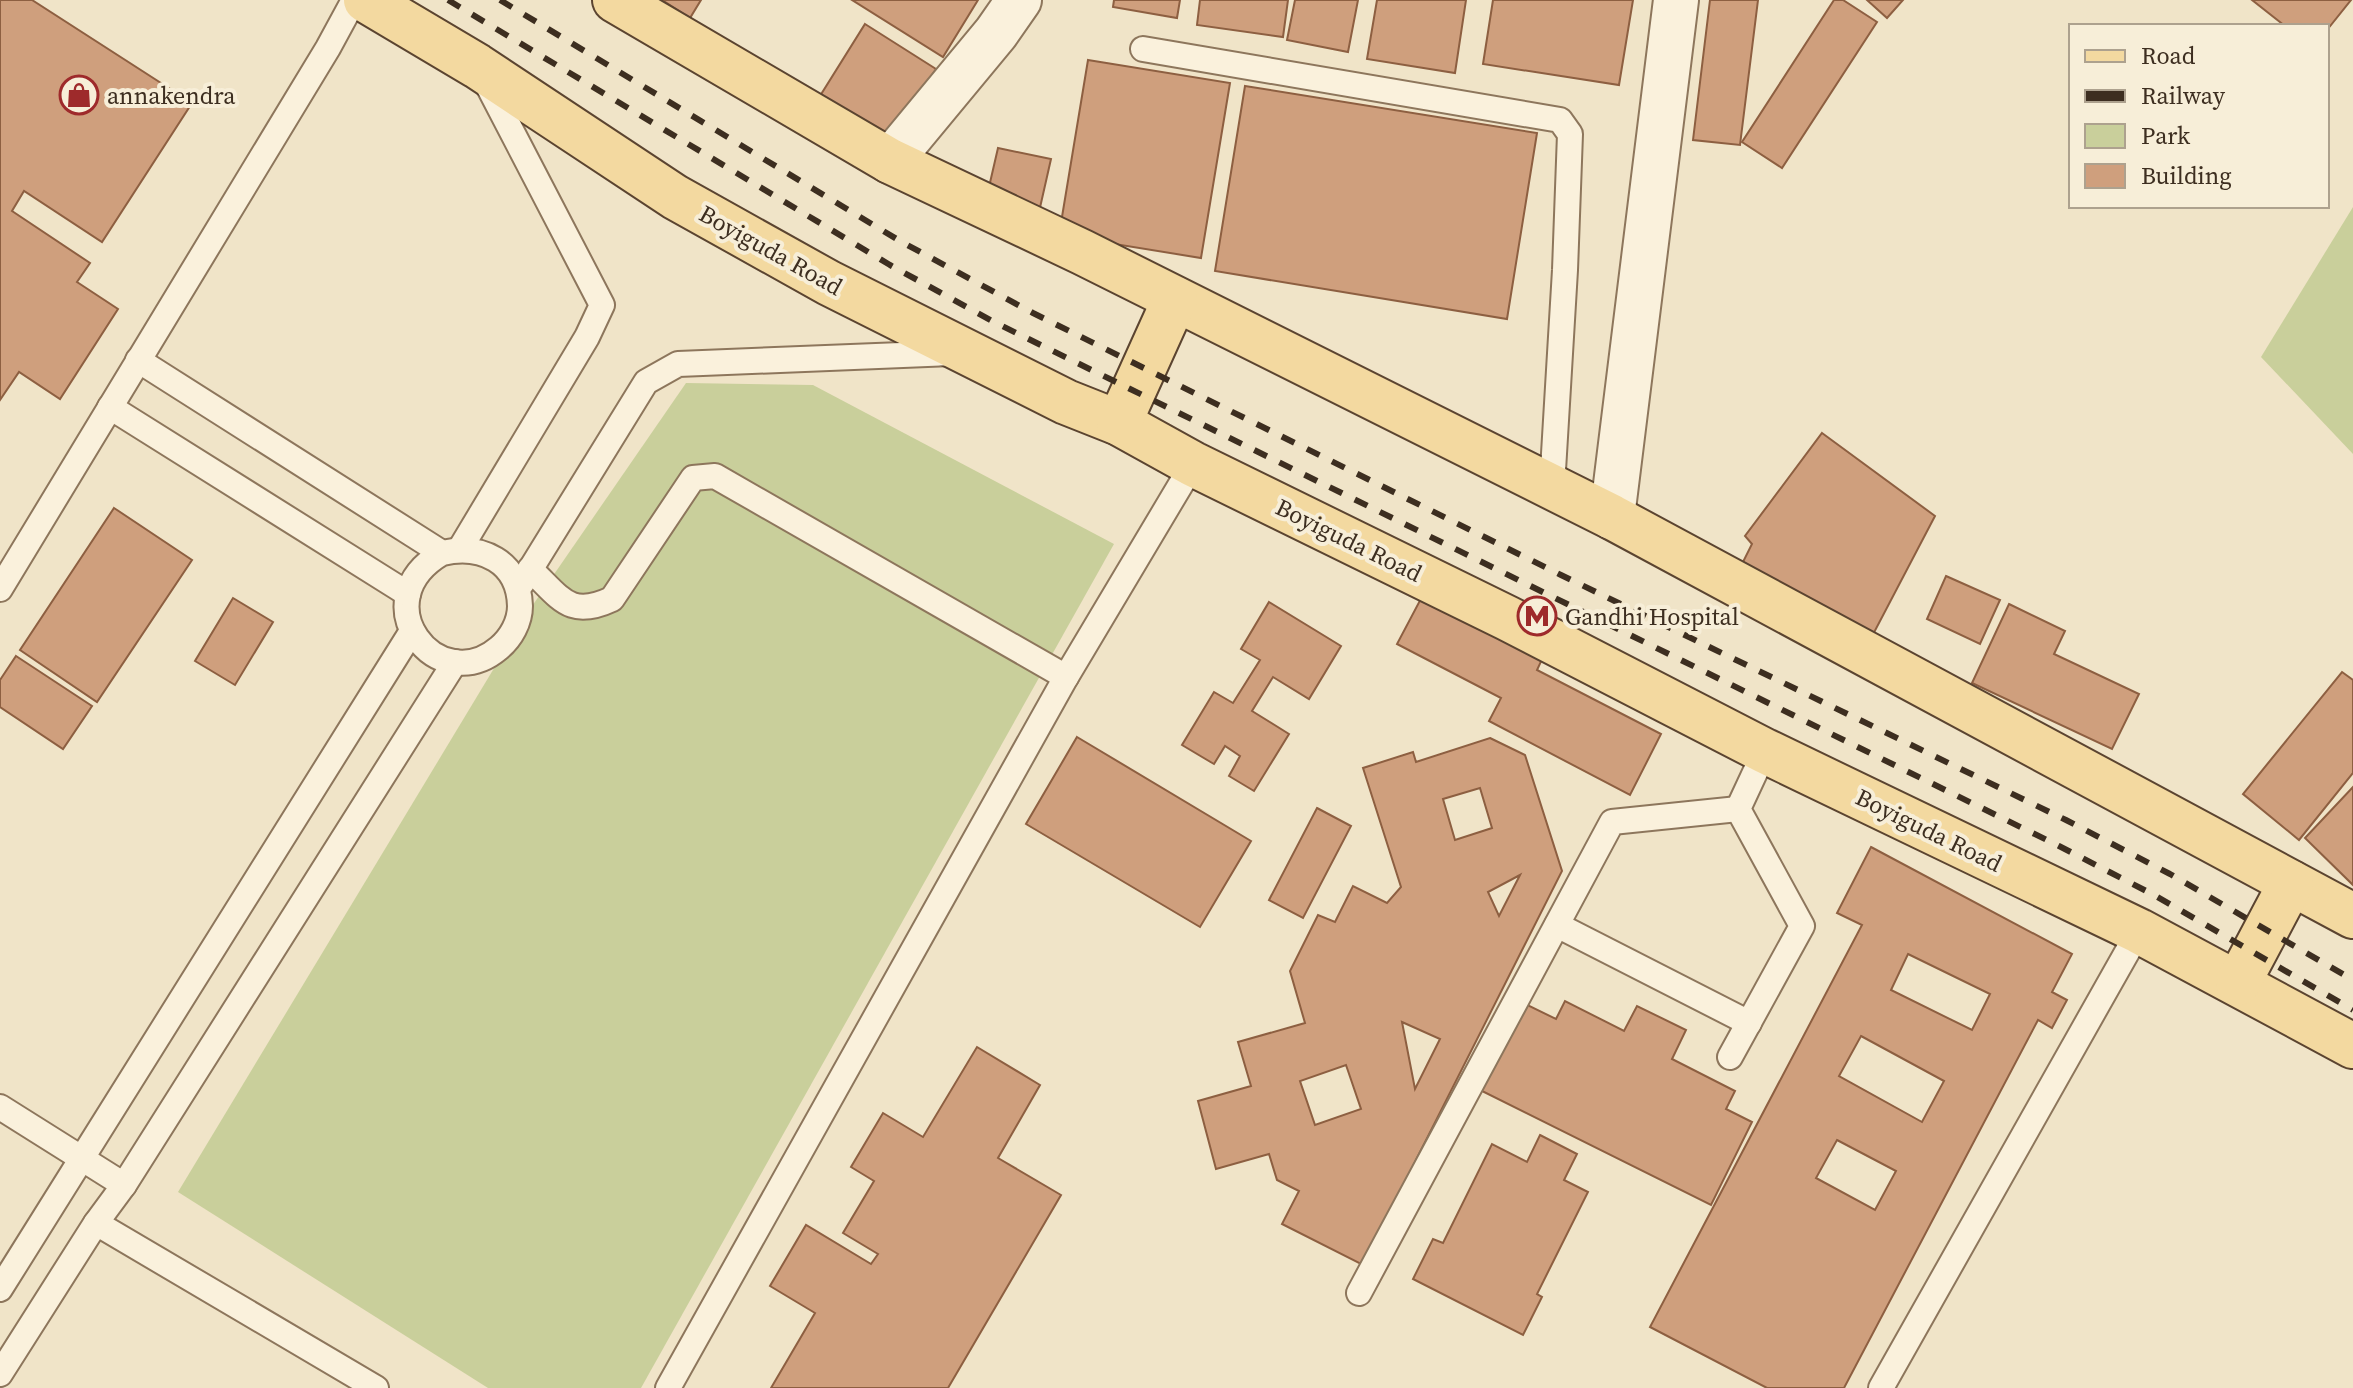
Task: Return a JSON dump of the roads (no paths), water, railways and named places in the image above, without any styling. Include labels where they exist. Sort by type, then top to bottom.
[{"type":"main road","name":"Boyiguda Road","points":[[366,0],[477,66],[675,197],[829,283],[1066,402],[1119,423],[1193,464],[1507,618],[1765,751],[2139,931],[2353,1046]]},
{"type":"main road","points":[[615,0],[890,161],[1612,517],[2353,916]]},
{"type":"main road","points":[[1119,423],[1175,299]]},
{"type":"main road","points":[[2238,983],[2291,883]]},
{"type":"street","points":[[890,161],[996,33],[1019,0]]},
{"type":"street","points":[[1612,517],[1676,0]]},
{"type":"lane","points":[[0,589],[328,48],[354,0]]},
{"type":"lane","points":[[1143,49],[1560,120],[1570,134],[1565,286],[1552,487]]},
{"type":"lane","points":[[451,551],[587,337],[602,305],[477,66]]},
{"type":"lane","points":[[971,352],[678,364],[646,382],[524,580],[516,627],[505,643],[491,655],[473,661],[455,662],[430,651],[412,631],[407,613],[408,594],[414,577],[426,562],[451,551],[479,551],[496,559],[510,573],[524,580],[572,607],[591,609],[612,599],[693,478],[715,476],[1066,677]]},
{"type":"lane","points":[[138,360],[451,551]]},
{"type":"lane","points":[[110,407],[408,594]]},
{"type":"lane","points":[[668,1388],[1066,677],[1193,464]]},
{"type":"lane","points":[[0,1289],[412,631]]},
{"type":"lane","points":[[0,1374],[96,1223],[124,1185],[455,662]]},
{"type":"lane","points":[[1738,809],[1765,751]]},
{"type":"lane","points":[[1359,1293],[1612,822],[1738,809]]},
{"type":"lane","points":[[1730,1057],[1802,926],[1738,809]]},
{"type":"lane","points":[[1557,925],[1749,1023]]},
{"type":"lane","points":[[1881,1388],[2139,931]]},
{"type":"lane","points":[[0,1107],[124,1185]]},
{"type":"lane","points":[[96,1223],[376,1388]]},
{"type":"railway","points":[[448,0],[890,265],[992,321],[2059,846],[2154,895],[2353,1010]]},
{"type":"railway","points":[[500,0],[900,241],[1033,313],[1561,575],[2066,820],[2170,874],[2353,980]]},
{"type":"place","name":"annakendra","points":[[79,95]]},
{"type":"place","name":"Gandhi Hospital","points":[[1537,616]]}]
